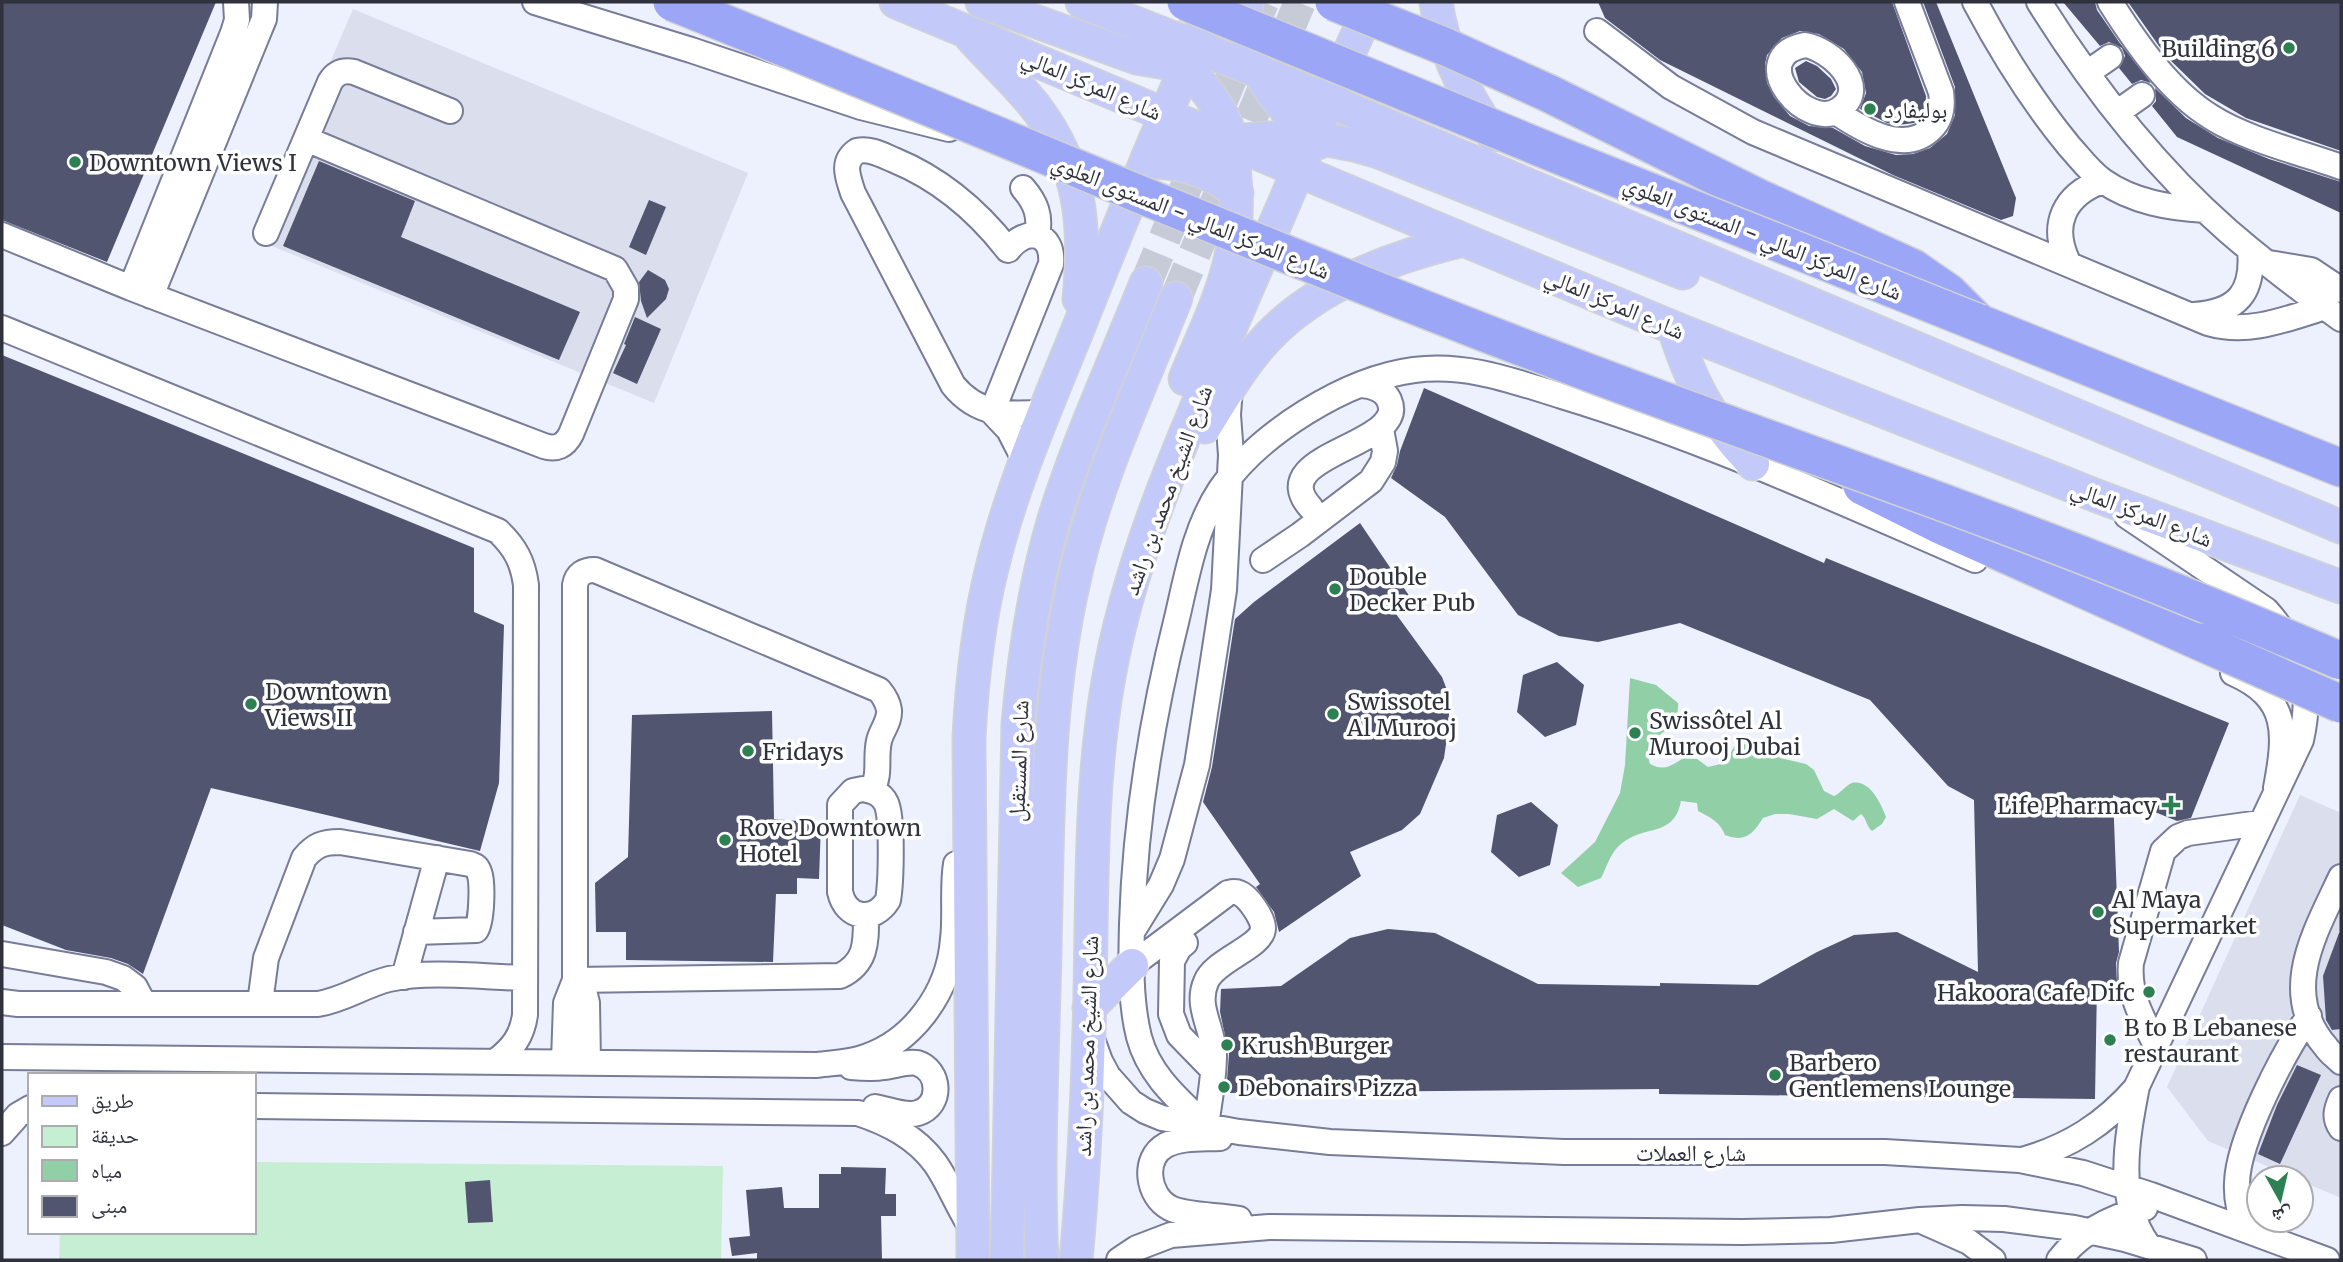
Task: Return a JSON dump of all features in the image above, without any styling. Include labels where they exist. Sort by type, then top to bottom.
[{"type":"highway","name":"شارع المركز المالي - المستوى العلوي","points":[[672,2],[1366,287],[1794,448]]},
{"type":"highway","name":"شارع المركز المالي - المستوى العلوي","points":[[1186,2],[1343,51],[1558,155],[2341,468]]},
{"type":"highway","points":[[1335,2],[1513,76],[1759,198],[1894,258],[1931,279],[1979,323]]},
{"type":"highway","points":[[1794,448],[2105,564],[2341,661]]},
{"type":"highway","points":[[1794,448],[1938,524],[2341,704]]},
{"type":"main road","name":"شارع المركز المالي","points":[[896,2],[1674,328],[2097,496],[2341,587]]},
{"type":"main road","points":[[982,2],[1121,53],[1190,57],[1260,72],[2341,527]]},
{"type":"main road","points":[[973,1245],[970,737],[976,652],[992,568],[1025,461],[1044,412],[1165,114],[1214,2]]},
{"type":"main road","points":[[1247,2],[1267,24],[1294,40],[1343,51]]},
{"type":"main road","points":[[1247,2],[1245,30],[1248,45],[1260,72],[1280,103],[1379,203]]},
{"type":"main road","name":"شارع الشيخ محمد بن راشد","points":[[1076,1260],[1089,1019],[1092,829],[1101,728],[1127,593],[1142,547],[1210,374],[1328,102],[1343,51],[1372,2]]},
{"type":"main road","points":[[1436,2],[1447,51],[1478,114],[1527,173],[1557,197]]},
{"type":"main road","points":[[1097,7],[1134,33],[1136,38],[1132,50],[1121,53]]},
{"type":"main road","points":[[1097,7],[1144,27],[1190,57],[1232,142],[1237,222],[1230,267],[1179,398],[1171,427],[1164,490]]},
{"type":"main road","points":[[965,31],[1036,108],[1056,139],[1071,172],[1080,208],[1083,244],[1075,336]]},
{"type":"main road","points":[[1260,72],[1290,68],[1343,51]]},
{"type":"main road","points":[[1146,160],[1272,136],[1312,137],[1355,145],[1882,351],[1924,363],[1968,370]]},
{"type":"main road","points":[[1146,160],[1187,166],[1209,174],[1237,193]]},
{"type":"main road","points":[[1379,203],[1364,179],[1364,172],[1373,160],[1396,160]]},
{"type":"main road","points":[[1164,490],[1230,387],[1252,356],[1278,328],[1333,289],[1387,262],[1420,250],[1464,240]]},
{"type":"main road","name":"شارع المستقبل","points":[[1007,1260],[1017,724],[1022,672],[1040,569],[1054,518],[1146,284]]},
{"type":"main road","name":"شارع المستقبل","points":[[1042,1260],[1040,1150],[1049,777],[1056,677],[1064,627],[1087,530],[1102,482],[1176,298]]},
{"type":"main road","points":[[1674,328],[1686,366],[1703,402],[1726,435],[1753,464]]},
{"type":"main road","points":[[1089,1019],[1132,965]]},
{"type":"street","points":[[141,292],[233,33],[237,20],[236,2]]},
{"type":"street","points":[[141,292],[259,31],[264,19],[265,2]]},
{"type":"street","points":[[536,2],[704,54],[861,107],[928,125],[995,135]]},
{"type":"street","points":[[1836,113],[1871,132],[1900,140],[1921,137],[1937,122],[1943,102],[1941,92],[1907,2]]},
{"type":"street","points":[[1975,2],[2022,84],[2060,135],[2102,181],[2151,203],[2205,210]]},
{"type":"street","points":[[2039,2],[2087,73],[2118,112],[2161,164],[2205,210],[2258,256],[2336,305]]},
{"type":"street","points":[[2110,2],[2164,75],[2187,99],[2211,117],[2235,129],[2341,167]]},
{"type":"street","points":[[1597,32],[1671,87],[1753,132],[2224,327],[2256,328],[2336,305]]},
{"type":"street","points":[[2087,73],[2110,57]]},
{"type":"street","points":[[266,233],[333,77],[343,71],[354,72],[450,111]]},
{"type":"street","points":[[2118,112],[2142,95]]},
{"type":"street","points":[[2,235],[141,292],[544,446],[557,447],[568,440],[626,299],[626,288],[615,269],[306,139]]},
{"type":"street","points":[[992,412],[1051,264],[1052,253],[1047,243],[1037,236],[1027,235],[1016,239],[1008,250],[973,210],[939,183],[873,151],[857,151],[848,161],[848,174],[857,202],[953,385],[970,402],[992,412],[1044,412]]},
{"type":"street","points":[[2068,262],[2062,249],[2062,219],[2068,205],[2078,193],[2102,181]]},
{"type":"street","points":[[1023,188],[1038,210],[1040,223],[1037,236]]},
{"type":"street","points":[[2194,315],[2228,309],[2241,298],[2258,256]]},
{"type":"street","points":[[2,328],[498,531],[518,555],[526,585],[525,1015],[520,1035],[508,1052],[496,1061]]},
{"type":"street","points":[[1206,1126],[1164,1086],[1145,1054],[1135,1013],[1132,932],[1137,845],[1160,689],[1199,535],[1211,505],[1251,454],[1292,421],[1314,407],[1362,385],[1410,370],[1438,367],[1467,369],[1619,413],[1753,464],[2255,684],[2272,700],[2283,726],[2276,788]]},
{"type":"street","points":[[1311,508],[1303,496],[1302,488],[1310,468],[1381,429],[1389,418],[1390,403],[1381,390],[1362,385]]},
{"type":"street","points":[[1132,932],[1157,893],[1172,859],[1192,788],[1220,627],[1231,455],[1228,415],[1230,387]]},
{"type":"street","points":[[992,412],[1009,430],[1025,461]]},
{"type":"street","points":[[1263,559],[1310,528],[1371,481],[1383,462],[1385,451],[1381,429]]},
{"type":"street","points":[[2020,1160],[2043,1154],[2086,1133],[2122,1104],[2137,1086],[2301,740],[2306,717],[2307,694],[2303,670],[2295,648],[2282,628],[2257,603],[2097,496]]},
{"type":"street","points":[[576,1061],[587,1003],[575,980],[575,585],[578,575],[595,570],[879,690],[886,698],[889,709],[888,719],[879,739],[879,771],[872,790]]},
{"type":"street","points":[[872,790],[881,796],[889,813],[890,890],[884,908],[866,916],[848,909],[842,901],[839,814],[840,805],[853,791],[872,790]]},
{"type":"street","points":[[2157,1045],[2137,1008],[2130,974],[2163,851],[2178,837],[2188,833],[2260,823]]},
{"type":"street","points":[[817,1065],[859,1059],[884,1048],[906,1034],[925,1014],[949,967],[953,940],[955,868],[958,854],[970,828]]},
{"type":"street","points":[[260,1003],[266,958],[304,858],[312,848],[340,842],[470,864],[478,870],[479,926],[476,930],[416,932]]},
{"type":"street","points":[[404,977],[437,858]]},
{"type":"street","points":[[2341,877],[2306,955],[2303,981],[2309,1016],[2325,1047],[2341,1062]]},
{"type":"street","points":[[1132,965],[1228,892],[1239,892],[1262,922],[1259,938],[1213,969],[1202,995],[1204,1014],[1213,1044],[1213,1070],[1206,1126]]},
{"type":"street","points":[[575,980],[841,976],[850,971],[863,955],[866,916]]},
{"type":"street","points":[[1185,943],[1172,961],[1171,1014],[1179,1035],[1213,1070]]},
{"type":"street","points":[[2,954],[106,972],[123,978],[135,988],[144,1003]]},
{"type":"street","points":[[2,1002],[318,1004],[333,1001],[375,983],[404,977],[525,978]]},
{"type":"street","points":[[2245,1227],[2237,1191],[2242,1151],[2278,1067],[2309,1016]]},
{"type":"street","name":"شارع العملات","points":[[1089,1019],[1104,1069],[1118,1090],[1145,1111],[1162,1118],[1273,1137],[1344,1143],[1564,1152],[1885,1152],[2020,1160],[2083,1172],[2128,1200],[2173,1204],[2245,1230]]},
{"type":"street","points":[[2,1057],[576,1061],[817,1065],[867,1069],[915,1063],[928,1069],[935,1080],[936,1093],[930,1105],[919,1113],[905,1114],[872,1107],[815,1111]]},
{"type":"street","points":[[2137,1086],[2131,1120],[2128,1200],[2139,1233],[2148,1245]]},
{"type":"street","points":[[2341,1099],[2336,1114],[2341,1128]]},
{"type":"street","points":[[2,1103],[28,1106]]},
{"type":"street","points":[[256,1106],[858,1113],[902,1131],[936,1164],[973,1245]]},
{"type":"street","points":[[2,1133],[28,1108]]},
{"type":"street","points":[[1269,1227],[1227,1216],[1170,1208],[1158,1199],[1150,1172],[1154,1158],[1163,1147],[1176,1141],[1273,1137]]},
{"type":"street","points":[[2059,1260],[2076,1242],[2128,1200]]},
{"type":"street","points":[[1119,1260],[1137,1248],[1171,1235],[1269,1227],[1742,1232],[1831,1230],[1920,1220],[2004,1219],[2089,1231],[2148,1245],[2194,1260]]},
{"type":"street","points":[[1920,1220],[1969,1242],[1993,1260]]},
{"type":"street","name":"شارع العملات","points":[[2257,1234],[2327,1260]]},
{"type":"shaded area","points":[[353,9],[748,173],[654,403],[255,239]]},
{"type":"shaded area","points":[[2300,795],[2341,813],[2341,1198],[2315,1187],[2315,1164],[2262,1164],[2208,1141],[2167,1087]]},
{"type":"green space","points":[[256,1162],[723,1166],[721,1260],[59,1260],[60,1234],[256,1234]]},
{"type":"water","points":[[1630,678],[1656,685],[1678,703],[1673,724],[1650,744],[1650,764],[1664,767],[1684,758],[1697,759],[1708,767],[1725,763],[1734,747],[1763,743],[1780,758],[1806,764],[1814,770],[1824,791],[1834,796],[1852,783],[1864,785],[1874,794],[1886,817],[1882,824],[1872,831],[1861,814],[1853,821],[1834,809],[1817,819],[1775,814],[1763,818],[1748,836],[1738,838],[1725,835],[1717,823],[1698,811],[1697,803],[1681,801],[1672,821],[1621,844],[1611,856],[1601,878],[1578,887],[1561,873],[1595,842],[1620,793],[1625,765]]},
{"type":"building","name":"Downtown Views I","points":[[2,2],[216,2],[107,262],[2,220]]},
{"type":"building","name":"بوليفارد","points":[[1598,2],[1892,2],[1926,96],[1925,113],[1914,123],[1887,123],[1860,109],[1866,93],[1862,72],[1844,49],[1819,34],[1800,31],[1782,38],[1767,55],[1765,64],[1767,83],[1774,97],[1790,116],[1809,126],[1833,128],[1865,146],[1896,155],[1913,154],[1930,148],[1947,134],[1955,115],[1955,87],[1923,2],[1936,2],[2016,198],[2013,216],[2001,220],[1893,175],[1660,60],[1605,18]]},
{"type":"building","points":[[2063,2],[2095,2],[2097,10],[2119,42],[2151,83],[2141,80],[2132,84],[2119,68],[2125,56],[2122,48],[2109,42],[2100,46]]},
{"type":"building","points":[[2128,2],[2341,2],[2341,151],[2246,118],[2205,94],[2166,56]]},
{"type":"building","points":[[1806,61],[1817,66],[1831,79],[1836,89],[1831,96],[1825,99],[1817,97],[1799,82],[1795,68]]},
{"type":"building","points":[[2155,88],[2186,118],[2218,138],[2269,159],[2341,182],[2341,213],[2177,137],[2152,106],[2156,101]]},
{"type":"building","points":[[319,161],[415,201],[401,237],[580,312],[559,360],[283,246]]},
{"type":"building","points":[[649,200],[666,207],[646,255],[629,247]]},
{"type":"building","points":[[648,270],[665,280],[669,289],[666,299],[647,318],[641,301],[639,282]]},
{"type":"building","points":[[635,317],[661,329],[637,384],[613,373]]},
{"type":"building","name":"Downtown Views II","points":[[2,355],[474,548],[474,612],[504,625],[499,783],[480,851],[211,788],[143,974],[128,964],[111,958],[66,950],[2,925]]},
{"type":"building","points":[[1424,388],[1824,563],[1826,558],[2229,723],[2191,818],[2177,821],[2113,795],[2119,952],[2116,963],[2117,984],[2097,984],[2095,1099],[1659,1094],[1659,1089],[1226,1093],[1229,1054],[1220,1012],[1221,989],[1281,986],[1350,938],[1388,929],[1435,933],[1538,984],[1758,985],[1854,935],[1897,932],[1978,972],[1974,800],[1948,786],[1870,700],[1680,623],[1598,642],[1559,636],[1518,615],[1445,517],[1391,478]]},
{"type":"building","name":"Swissotel Al Murooj","points":[[1360,523],[1412,600],[1396,614],[1442,677],[1450,698],[1444,758],[1420,814],[1402,830],[1350,852],[1361,876],[1279,932],[1274,912],[1256,887],[1260,884],[1203,802],[1212,767],[1235,619]]},
{"type":"building","points":[[1557,662],[1584,685],[1576,725],[1545,737],[1517,712],[1523,675]]},
{"type":"building","name":"Rove Downtown Hotel","points":[[772,711],[774,819],[821,823],[819,879],[797,878],[797,894],[776,894],[773,962],[626,960],[626,932],[596,932],[595,883],[628,857],[632,715]]},
{"type":"building","points":[[1531,802],[1558,825],[1550,865],[1519,877],[1491,852],[1497,815]]},
{"type":"building","points":[[2339,933],[2341,1029],[2332,1030],[2326,1020],[2323,976]]},
{"type":"building","points":[[2297,1065],[2321,1075],[2280,1164],[2258,1154],[2277,1105]]},
{"type":"building","points":[[841,1167],[886,1168],[885,1194],[896,1194],[896,1216],[881,1216],[882,1260],[757,1260],[757,1253],[732,1256],[729,1238],[750,1236],[746,1190],[782,1187],[784,1208],[819,1208],[819,1174],[841,1174]]},
{"type":"building","points":[[490,1180],[493,1222],[468,1223],[465,1182]]},
{"type":"tunnel","points":[[1146,283],[1263,2]]},
{"type":"tunnel","points":[[1176,298],[1300,2]]},
{"type":"place","name":"Building 6","points":[[2289,48]]},
{"type":"place","name":"بوليفارد","points":[[1870,109]]},
{"type":"place","name":"Downtown Views I","points":[[75,162]]},
{"type":"place","name":"Double Decker Pub","points":[[1335,589]]},
{"type":"place","name":"Downtown Views II","points":[[251,704]]},
{"type":"place","name":"Swissotel Al Murooj","points":[[1333,714]]},
{"type":"place","name":"Swissôtel Al Murooj Dubai","points":[[1635,733]]},
{"type":"place","name":"Fridays","points":[[748,751]]},
{"type":"place","name":"Life Pharmacy","points":[[2171,805]]},
{"type":"place","name":"Rove Downtown Hotel","points":[[725,840]]},
{"type":"place","name":"Al Maya Supermarket","points":[[2098,912]]},
{"type":"place","name":"Hakoora Cafe Difc","points":[[2149,992]]},
{"type":"place","name":"B to B Lebanese restaurant","points":[[2110,1040]]},
{"type":"place","name":"Krush Burger","points":[[1227,1045]]},
{"type":"place","name":"Barbero Gentlemens Lounge","points":[[1775,1075]]},
{"type":"place","name":"Debonairs Pizza","points":[[1224,1087]]}]
